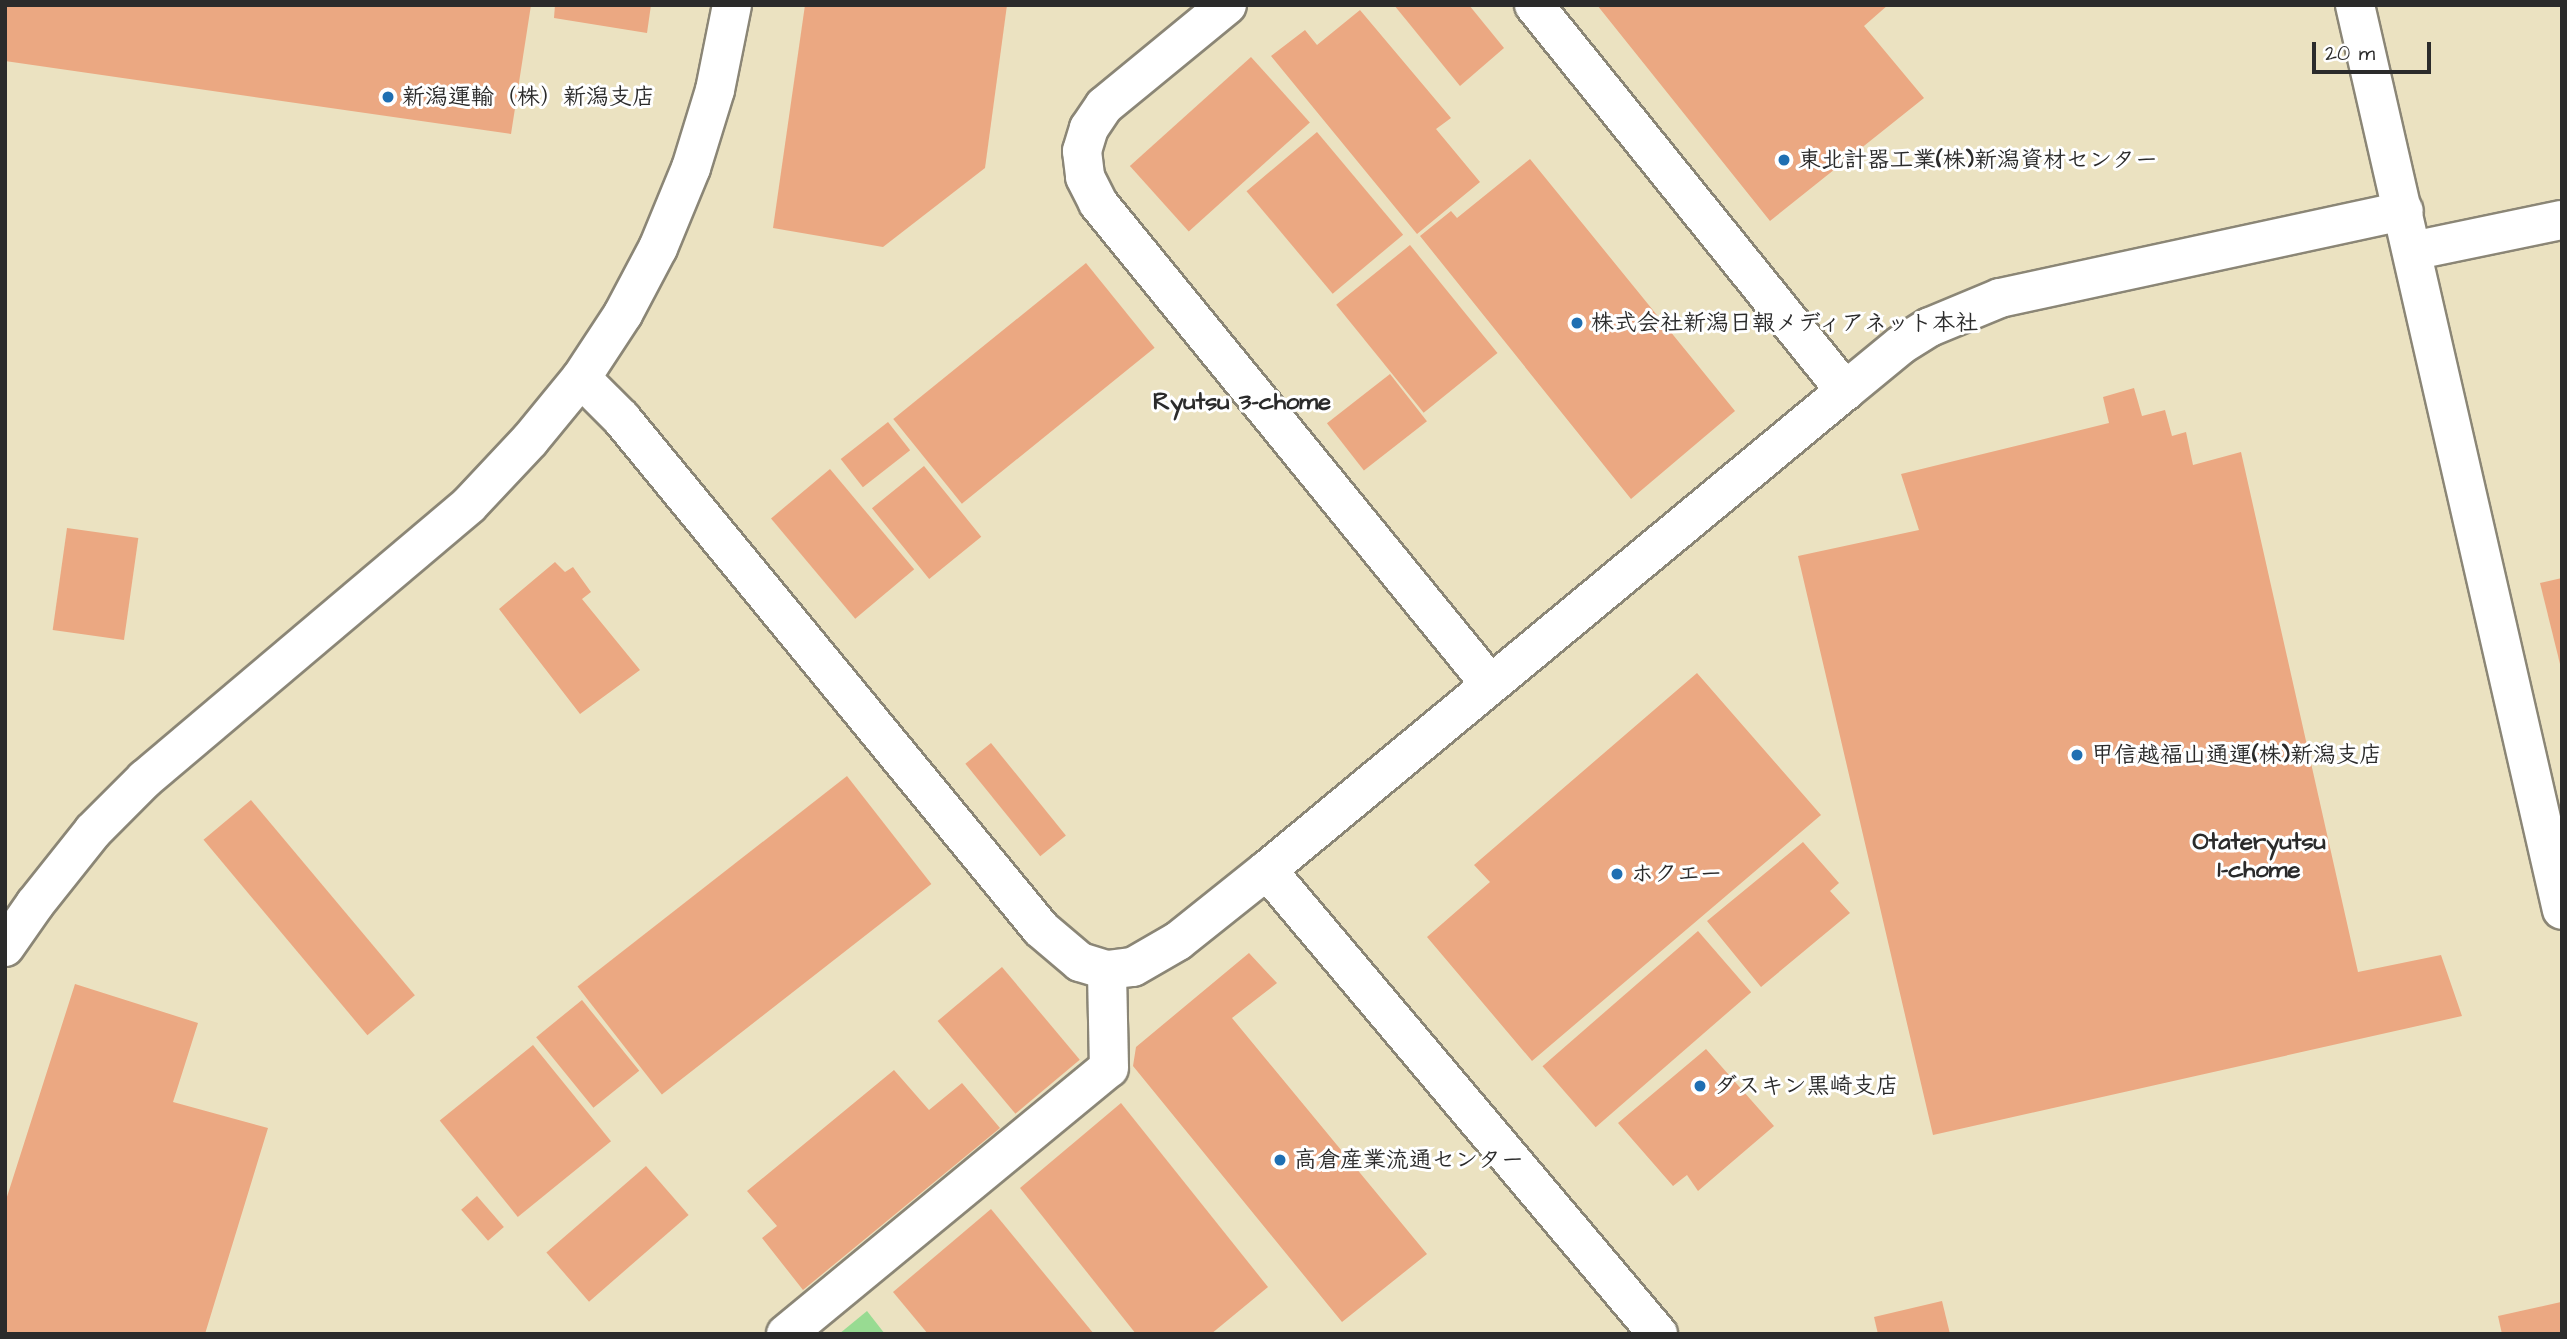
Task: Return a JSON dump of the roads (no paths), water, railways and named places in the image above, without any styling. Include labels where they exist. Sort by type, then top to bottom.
[{"type":"street","points":[[5,947],[93,831],[145,779],[469,505],[530,440],[581,378],[629,303],[658,248],[686,180],[715,90],[732,5]]},
{"type":"street","points":[[1227,5],[1104,106],[1089,128],[1082,151],[1085,177],[1098,203],[1490,684]]},
{"type":"street","points":[[1534,5],[1845,391]]},
{"type":"street","points":[[2356,5],[2562,911]]},
{"type":"street","points":[[581,378],[621,418],[1041,929],[1080,962],[1107,970],[1133,967],[1158,955],[1267,870],[1901,345],[1930,327],[2000,298],[2404,211]]},
{"type":"street","points":[[2412,251],[2562,220]]},
{"type":"street","points":[[1267,870],[1658,1334]]},
{"type":"street","points":[[786,1334],[1109,1068],[1107,970]]},
{"type":"place","name":"新潟運輸（株）新潟支店","points":[[388,97]]},
{"type":"place","name":"東北計器工業(株)新潟資材センター","points":[[1784,160]]},
{"type":"place","name":"株式会社新潟日報メディアネット本社","points":[[1577,323]]},
{"type":"place","name":"甲信越福山通運(株)新潟支店","points":[[2077,755]]},
{"type":"place","name":"ホクエー","points":[[1617,874]]},
{"type":"place","name":"ダスキン黒崎支店","points":[[1700,1086]]},
{"type":"place","name":"高倉産業流通センター","points":[[1280,1160]]},
{"type":"district","name":"Ryutsu 3-chome","points":[[1242,403]]},
{"type":"district","name":"Otateryutsu 1-chome","points":[[2259,857]]}]
